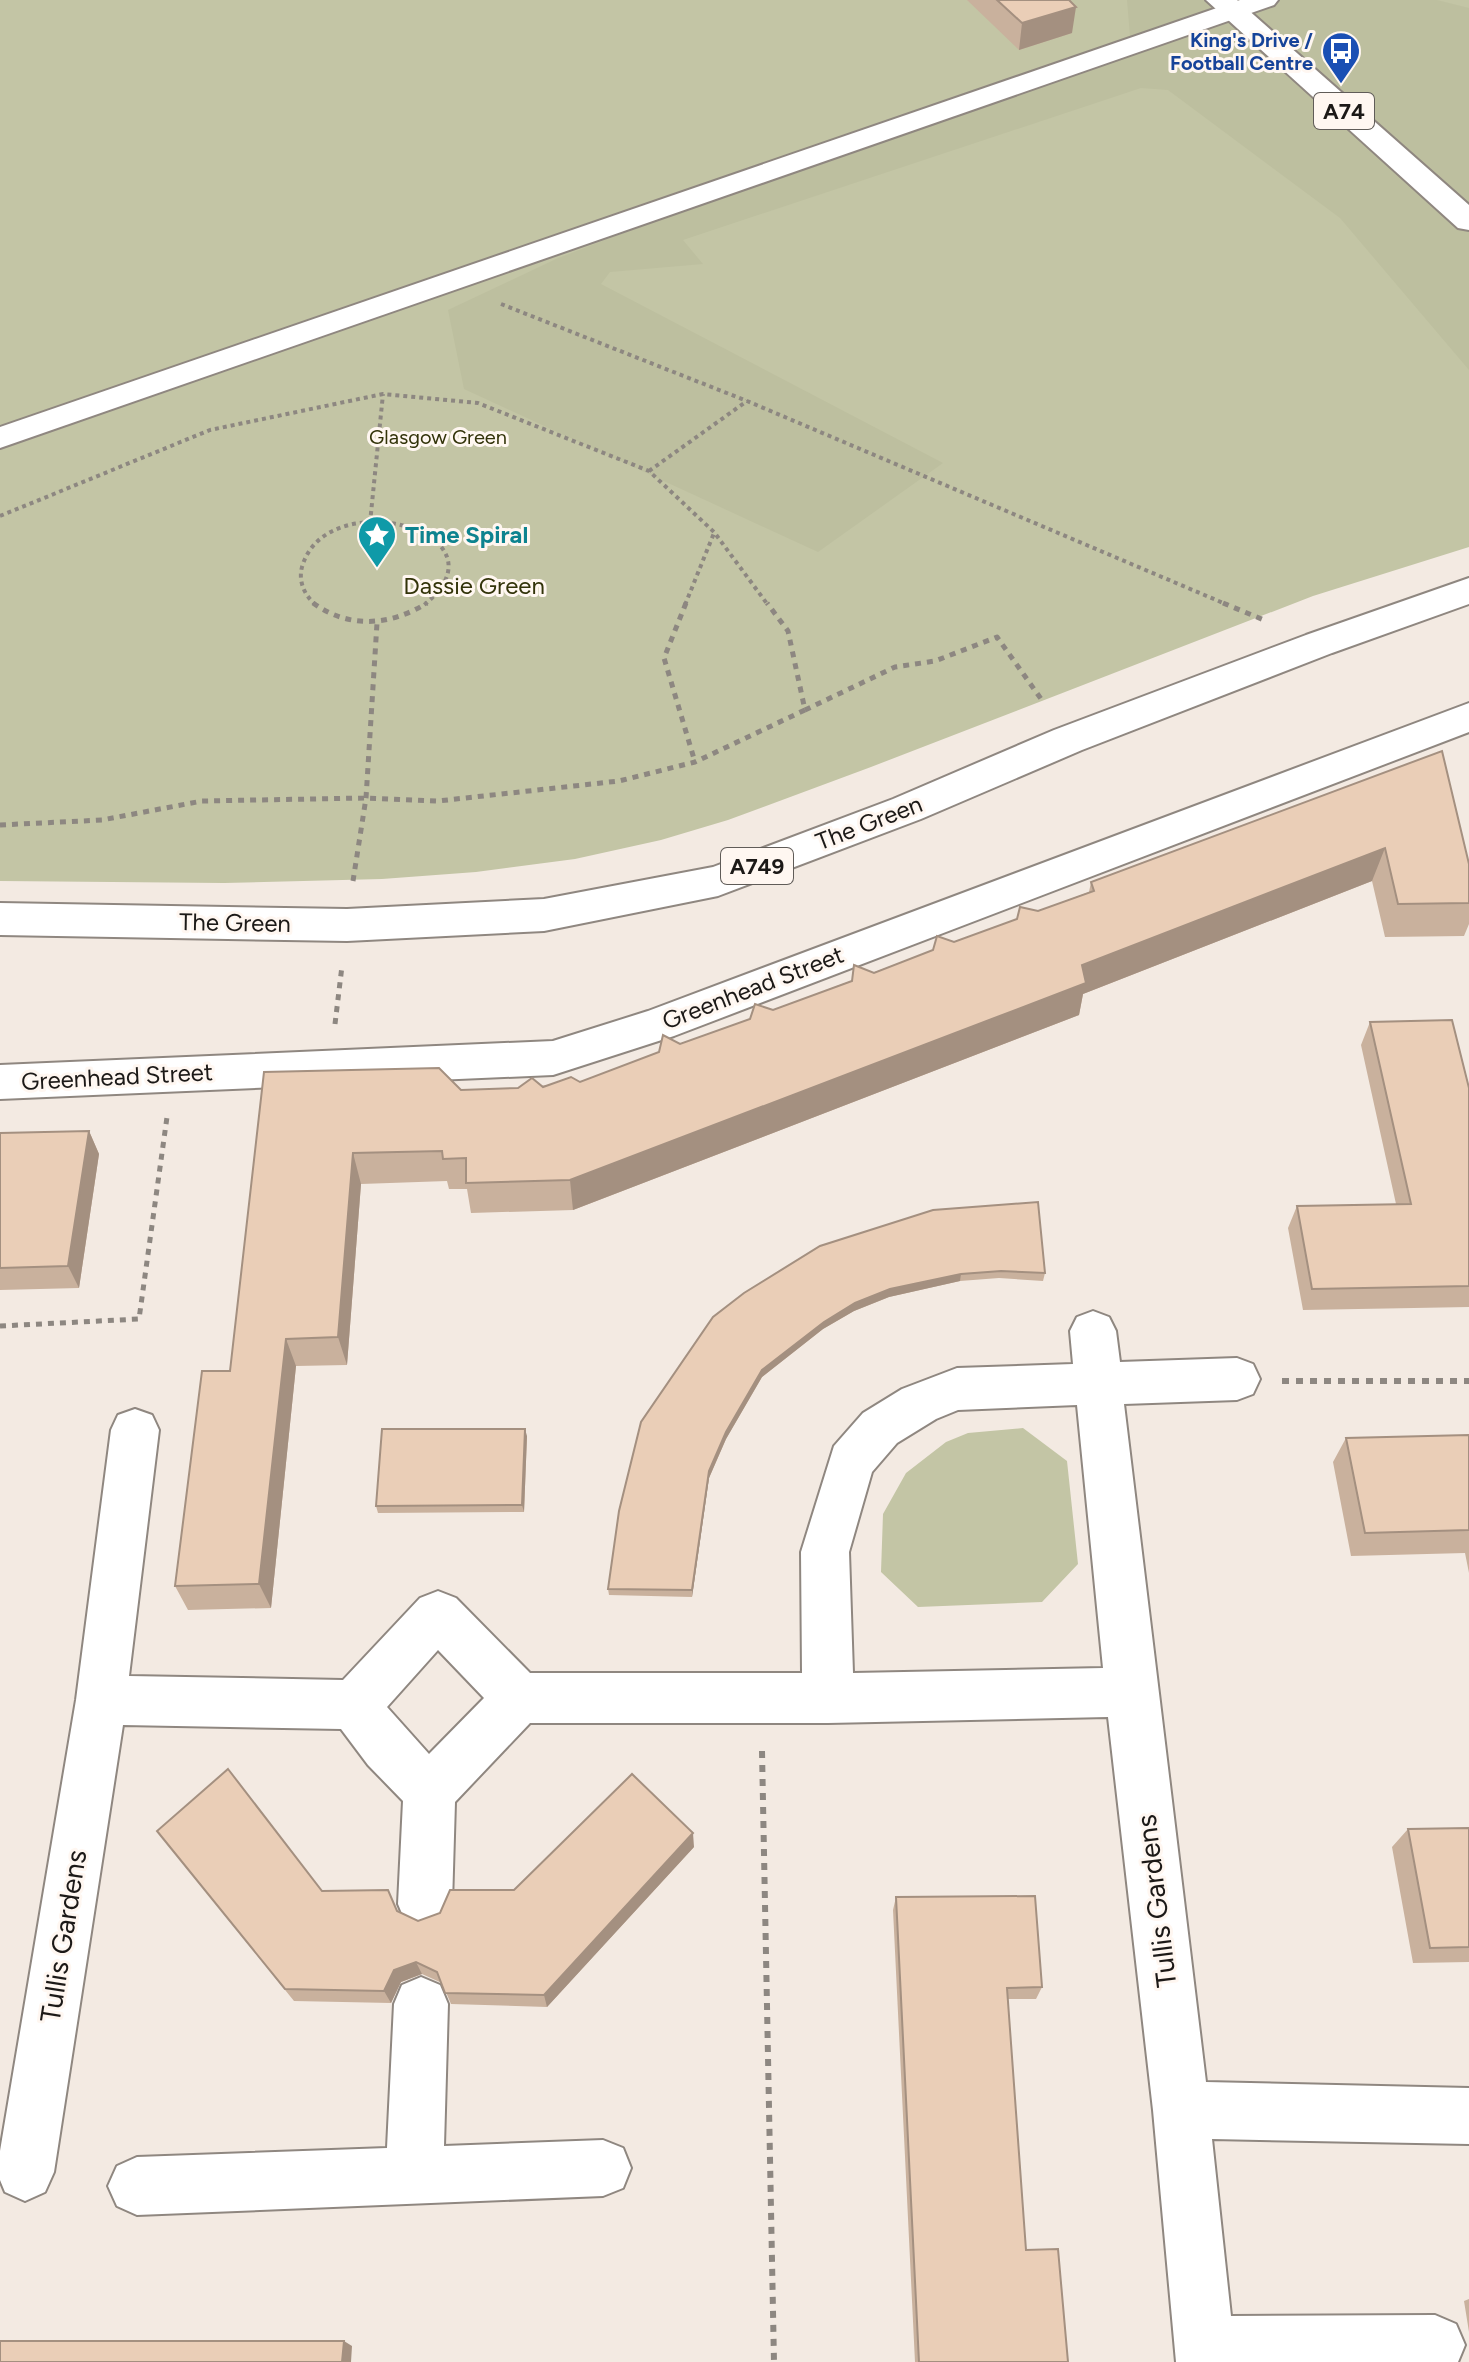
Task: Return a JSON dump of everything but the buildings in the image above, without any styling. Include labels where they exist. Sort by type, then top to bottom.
[{"type":"street","points":[[0,438],[448,283],[1227,6],[1265,0]]},
{"type":"street","name":"A74","points":[[1227,6],[1469,221]]},
{"type":"street","name":"The Green","points":[[0,919],[347,925],[544,915],[718,881],[907,809],[1068,740],[1319,644],[1469,591]]},
{"type":"street","name":"Greenhead Street","points":[[0,1082],[553,1058],[659,1024],[1469,719]]},
{"type":"street","name":"Tullis Gardens","points":[[1093,1331],[1131,1692],[1181,2110],[1205,2354],[1435,2345]]},
{"type":"street","points":[[828,1698],[825,1552],[851,1461],[880,1428],[919,1404],[957,1389],[1237,1379]]},
{"type":"street","name":"Tullis Gardens","points":[[25,2172],[101,1700],[135,1430]]},
{"type":"street","points":[[101,1700],[354,1705],[438,1615],[519,1698],[828,1698],[1131,1692]]},
{"type":"street","points":[[425,1904],[429,1791],[519,1698]]},
{"type":"street","points":[[354,1705],[386,1747],[429,1791]]},
{"type":"street","points":[[414,2175],[421,2004]]},
{"type":"street","points":[[1181,2110],[1469,2116]]},
{"type":"street","points":[[137,2186],[603,2168]]},
{"type":"path","points":[[448,283],[747,401],[1319,644]]},
{"type":"path","points":[[370,523],[383,394]]},
{"type":"path","points":[[0,516],[210,430],[383,394],[478,403],[649,471],[714,532],[788,631],[805,710]]},
{"type":"path","points":[[649,471],[747,401]]},
{"type":"path","points":[[390,521],[429,534],[444,550],[449,565],[448,577],[440,592],[426,606],[405,617],[377,623],[338,619],[311,604],[299,579],[304,558],[320,540],[350,525],[390,521]]},
{"type":"path","points":[[695,762],[664,658],[714,532]]},
{"type":"path","points":[[330,1068],[366,798],[377,623]]},
{"type":"path","points":[[0,825],[102,820],[202,801],[366,798],[438,801],[619,781],[695,762],[895,667],[935,661],[997,637],[1068,740]]},
{"type":"path","points":[[0,1326],[139,1319],[173,1075]]},
{"type":"path","points":[[1237,1379],[1305,1382],[1469,1381]]},
{"type":"path","points":[[761,1698],[774,2362]]},
{"type":"green space","name":"Glasgow Green","points":[[0,0],[1469,0],[1469,547],[1313,596],[871,767],[728,820],[661,840],[575,859],[476,872],[382,879],[224,883],[0,881]]},
{"type":"green space","points":[[1127,0],[1437,0],[1469,8],[1469,370],[1340,218],[1168,90],[1141,88],[683,240],[703,264],[610,272],[601,284],[943,463],[818,552],[464,389],[448,310],[556,259],[1130,36]]},
{"type":"green space","points":[[1023,1428],[1067,1461],[1078,1564],[1042,1602],[918,1607],[881,1572],[883,1514],[906,1473],[946,1442],[968,1433]]},
{"type":"place","name":"King's Drive / Football Centre","points":[[1341,85]]},
{"type":"place","name":"Time Spiral","points":[[377,569]]},
{"type":"park label","name":"Dassie Green","points":[[474,586]]}]
